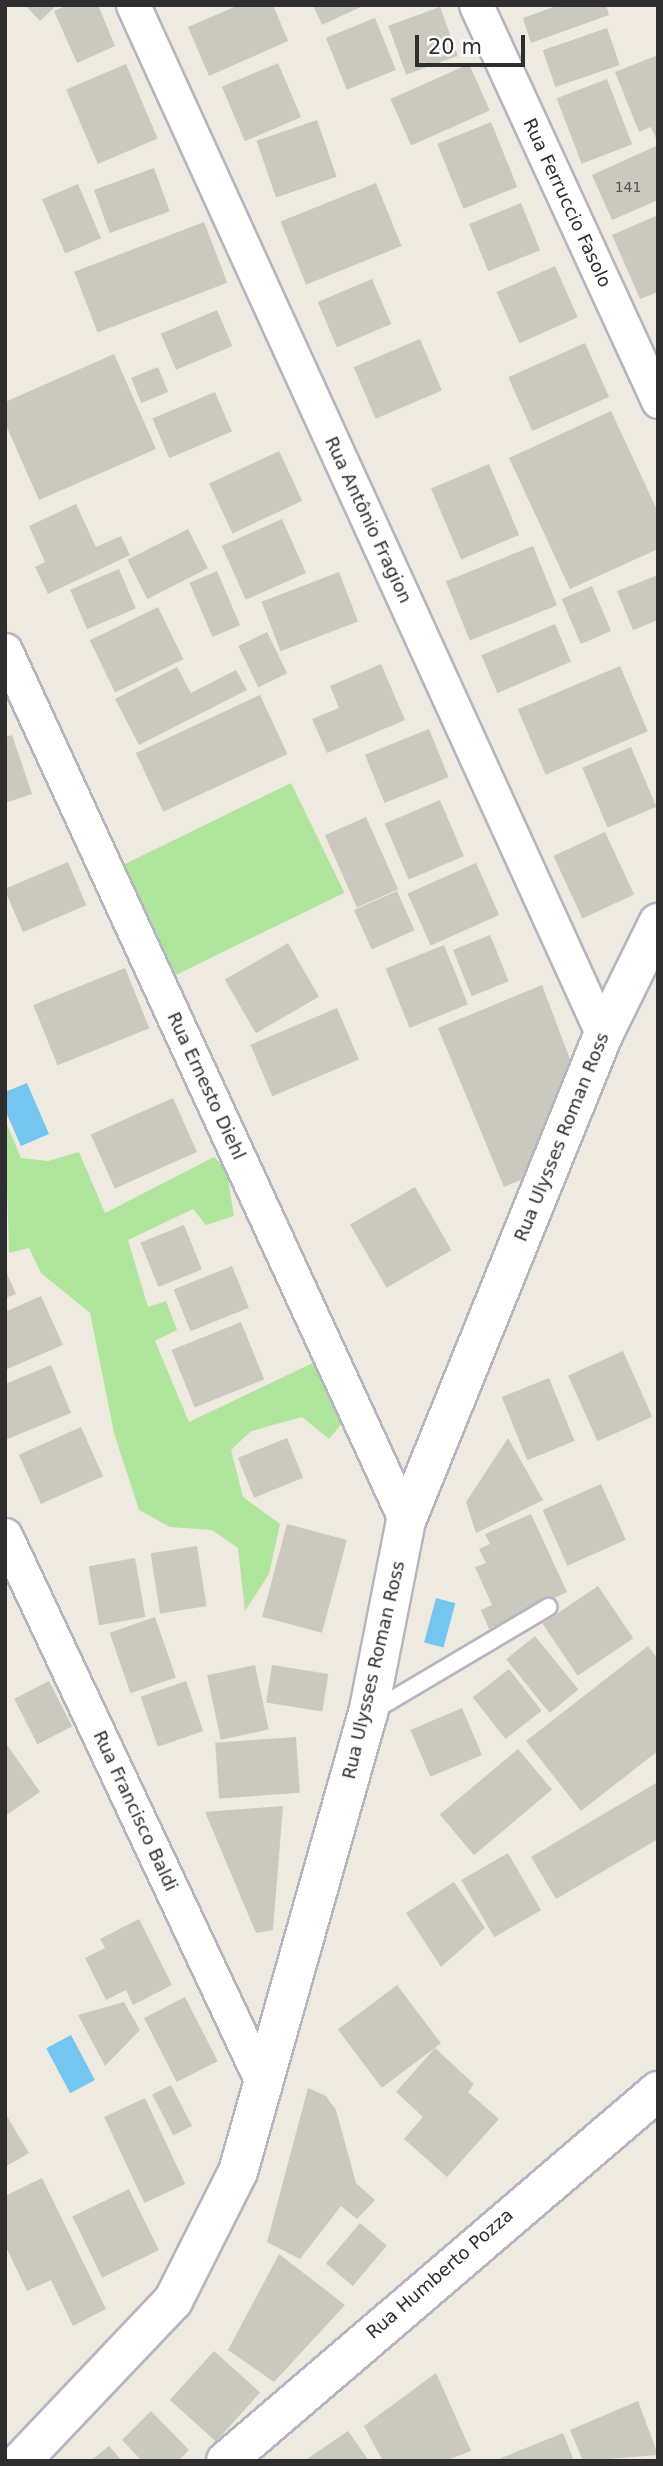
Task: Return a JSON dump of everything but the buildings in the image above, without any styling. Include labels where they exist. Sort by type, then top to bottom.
[{"type":"street","name":"Rua Antônio Fragion","points":[[132,5],[603,1034]]},
{"type":"street","name":"Rua Ferruccio Fasolo","points":[[476,5],[658,401]]},
{"type":"street","name":"Rua Ernesto Diehl","points":[[5,650],[407,1521]]},
{"type":"street","name":"Rua Ulysses Roman Ross","points":[[21,2461],[173,2301],[210,2238],[264,2087],[368,1714],[407,1521],[603,1034],[658,922]]},
{"type":"street","name":"Rua Francisco Baldi","points":[[5,1535],[264,2087]]},
{"type":"street","name":"Rua Humberto Pozza","points":[[226,2461],[658,2091]]},
{"type":"lane","points":[[368,1714],[548,1608]]},
{"type":"green space","points":[[291,783],[344,893],[169,978],[116,868]]},
{"type":"green space","points":[[5,1120],[21,1158],[48,1161],[79,1152],[105,1213],[214,1157],[226,1168],[234,1216],[206,1225],[193,1209],[128,1240],[148,1307],[166,1301],[177,1330],[155,1341],[189,1422],[321,1359],[348,1416],[329,1439],[302,1417],[251,1431],[231,1450],[243,1497],[280,1524],[269,1574],[245,1611],[238,1548],[212,1530],[170,1527],[139,1510],[114,1433],[90,1313],[41,1273],[29,1248],[9,1253]]},
{"type":"water","points":[[27,1083],[49,1134],[21,1146],[5,1110],[5,1092]]},
{"type":"water","points":[[436,1598],[455,1603],[443,1648],[424,1642]]},
{"type":"water","points":[[71,2035],[95,2080],[70,2093],[46,2048]]}]
